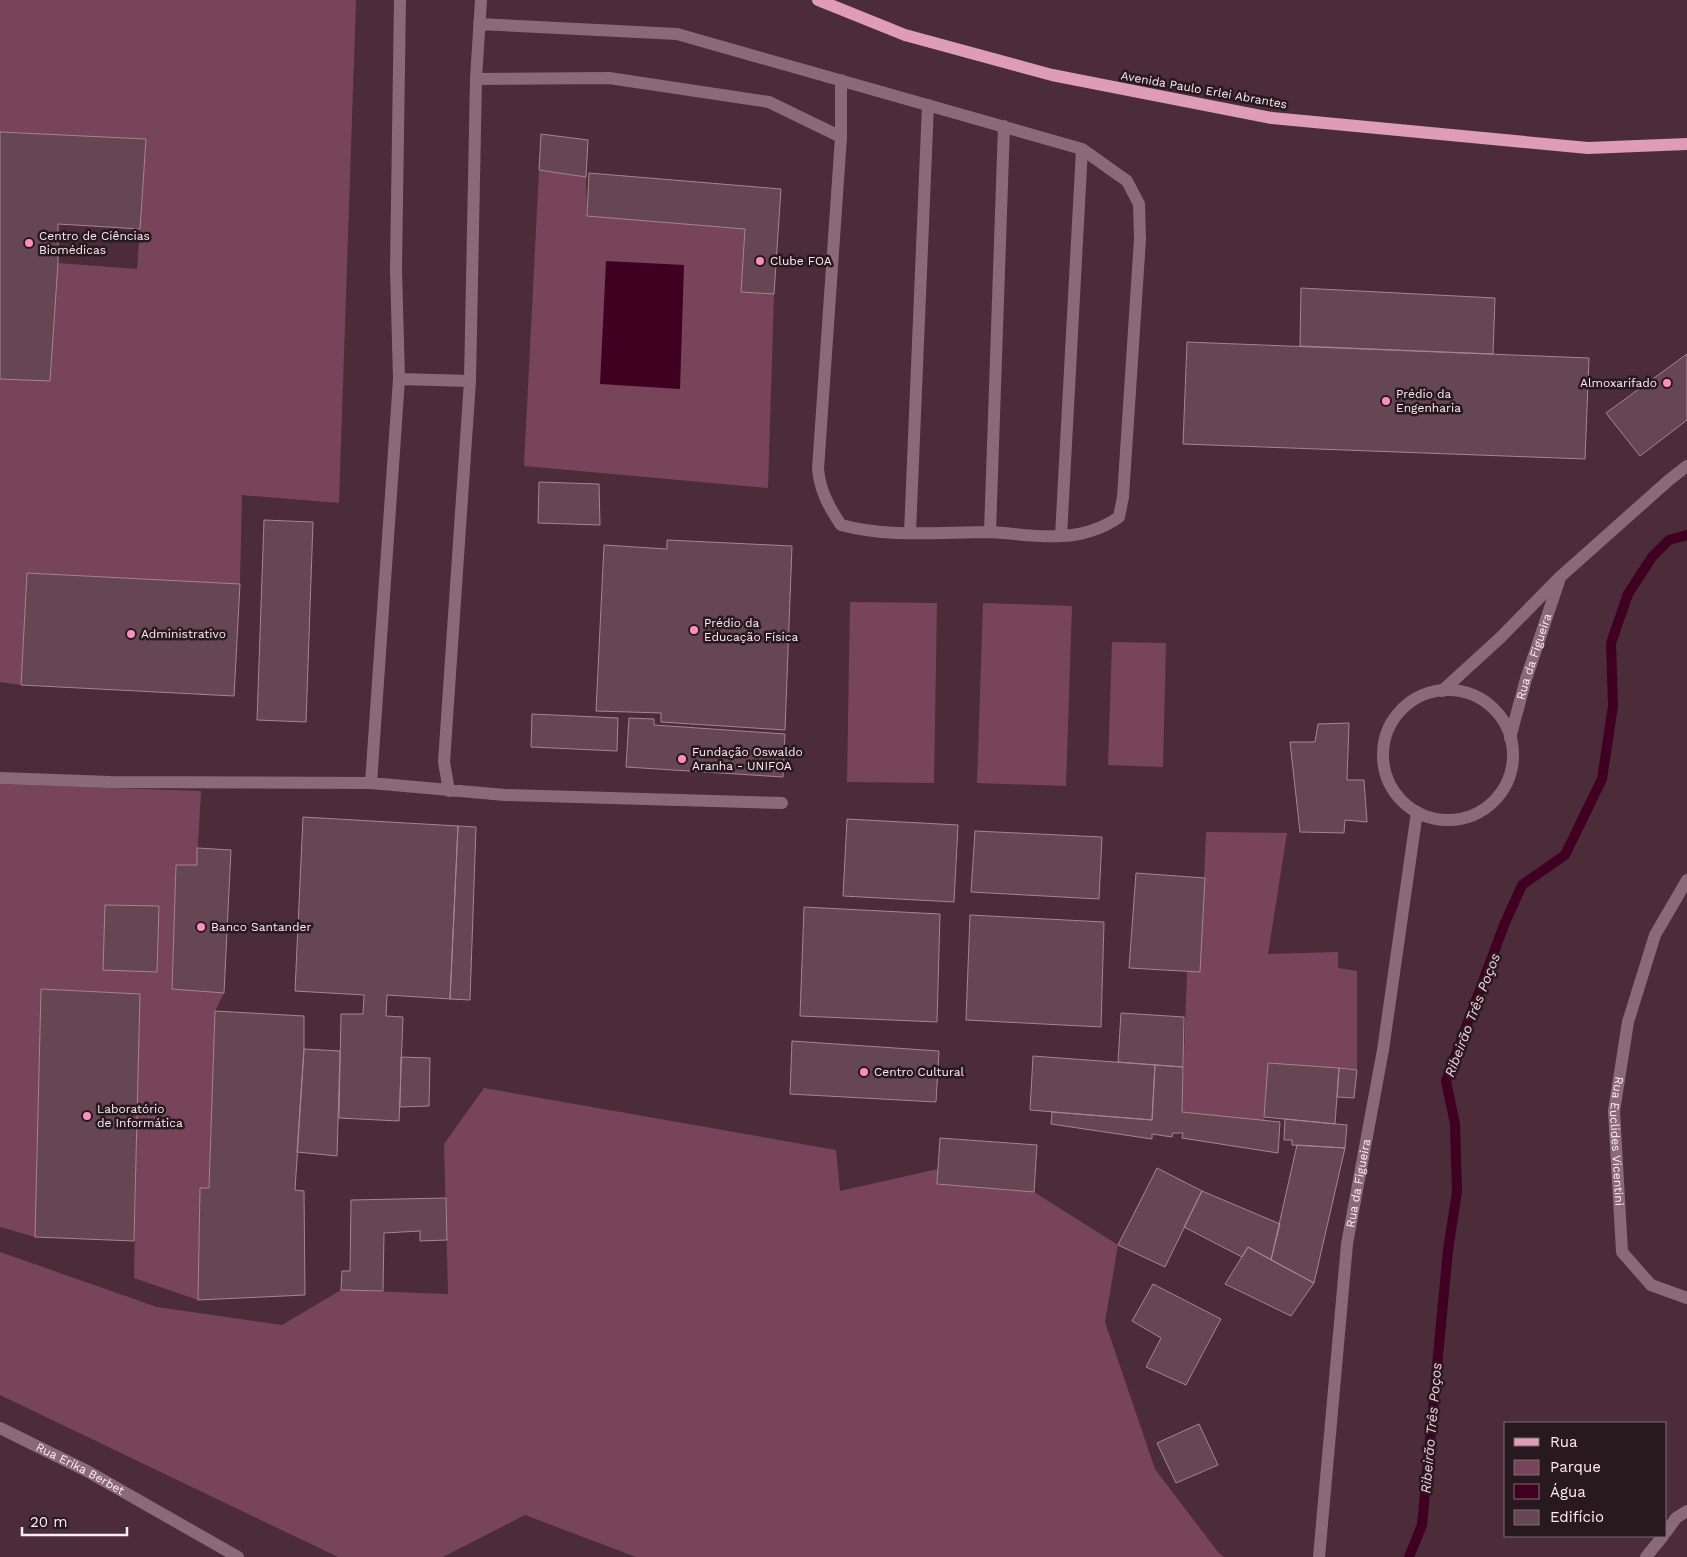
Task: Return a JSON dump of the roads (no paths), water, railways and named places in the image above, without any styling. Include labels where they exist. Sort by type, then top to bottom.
[{"type":"main road","name":"Avenida Paulo Erlei Abrantes","points":[[818,0],[905,35],[1052,75],[1272,118],[1588,148],[1687,144]]},
{"type":"street","points":[[371,784],[399,378],[396,269],[400,0]]},
{"type":"street","points":[[449,791],[444,762],[470,381],[476,79],[481,0]]},
{"type":"street","points":[[479,24],[678,34],[841,80],[928,105],[1004,126],[1082,149],[1127,181],[1139,204],[1140,239],[1123,497],[1119,517],[1106,526],[1061,536],[990,532],[910,533],[852,528],[841,525],[827,504],[819,482],[818,469],[841,137],[841,80]]},
{"type":"street","points":[[476,79],[609,78],[769,102],[841,137]]},
{"type":"street","points":[[910,533],[928,105]]},
{"type":"street","points":[[990,532],[1004,126]]},
{"type":"street","points":[[1061,536],[1082,149]]},
{"type":"street","points":[[399,378],[470,381]]},
{"type":"street","name":"Rua da Figueira","points":[[1442,691],[1500,638],[1560,577],[1687,466]]},
{"type":"street","name":"Rua da Figueira","points":[[1510,738],[1526,679],[1560,577]]},
{"type":"street","points":[[1442,691],[1460,692],[1477,697],[1492,708],[1504,722],[1510,738],[1513,757],[1510,775],[1501,792],[1488,806],[1472,815],[1453,820],[1435,819],[1417,812],[1400,800],[1388,783],[1383,763],[1384,742],[1391,723],[1404,707],[1422,695],[1442,691]]},
{"type":"street","points":[[0,778],[110,782],[371,784],[504,794],[782,803]]},
{"type":"street","name":"Rua da Figueira","points":[[1319,1557],[1347,1244],[1383,1050],[1417,812]]},
{"type":"street","name":"Rua Euclides Vicentini","points":[[1687,880],[1655,935],[1628,1022],[1614,1111],[1622,1252],[1651,1285],[1687,1298]]},
{"type":"street","name":"Rua Erika Berbet","points":[[0,1428],[87,1471],[238,1557]]},
{"type":"street","points":[[1667,1531],[1676,1518],[1687,1511]]},
{"type":"street","points":[[1646,1557],[1662,1537]]},
{"type":"water","points":[[606,261],[684,265],[680,389],[600,384]]},
{"type":"waterway","name":"Ribeirão Três Poços","points":[[1409,1557],[1422,1525],[1448,1250],[1457,1192],[1455,1124],[1446,1081],[1504,925],[1522,885],[1565,855],[1602,779],[1613,706],[1611,643],[1628,594],[1652,557],[1669,540],[1687,535]]},
{"type":"place","name":"Centro de Ciências Biomédicas","points":[[29,243]]},
{"type":"place","name":"Clube FOA","points":[[760,261]]},
{"type":"place","name":"Almoxarifado","points":[[1667,383]]},
{"type":"place","name":"Prédio da Engenharia","points":[[1386,401]]},
{"type":"place","name":"Prédio da Educação Física","points":[[694,630]]},
{"type":"place","name":"Administrativo","points":[[131,634]]},
{"type":"place","name":"Fundação Oswaldo Aranha - UNIFOA","points":[[682,759]]},
{"type":"place","name":"Banco Santander","points":[[201,927]]},
{"type":"place","name":"Centro Cultural","points":[[864,1072]]},
{"type":"place","name":"Laboratório de Informática","points":[[87,1116]]}]
